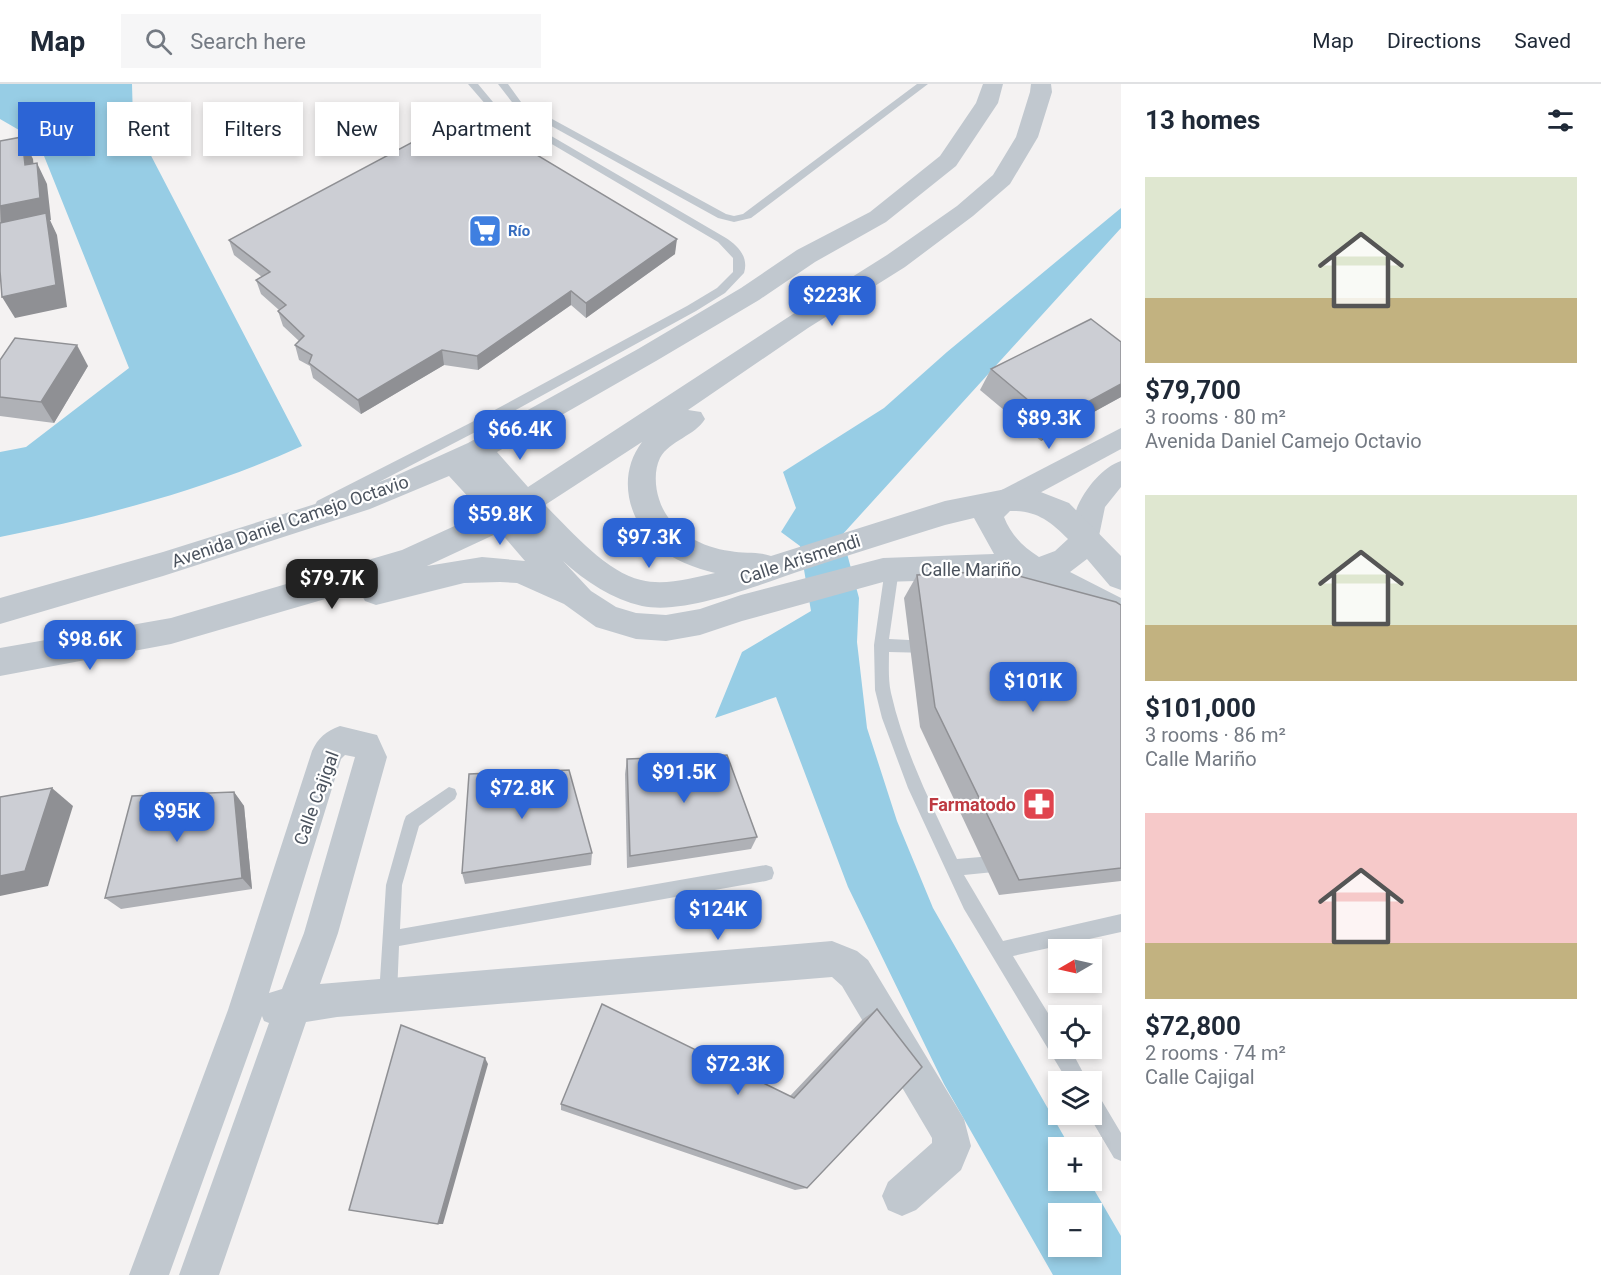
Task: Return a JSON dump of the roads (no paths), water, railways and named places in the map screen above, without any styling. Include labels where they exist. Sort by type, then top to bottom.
[{"type":"street","name":"Avenida Daniel Camejo Octavio","points":[[0,611],[163,564],[360,501],[466,456],[647,355],[750,294],[806,256],[878,217],[948,161],[987,103],[993,84]]},
{"type":"street","points":[[171,631],[401,563],[473,533],[516,510],[896,261],[965,211],[1002,179],[1027,137],[1041,92],[1041,84]]},
{"type":"street","points":[[787,563],[742,566],[711,560],[677,545],[659,528],[646,508],[641,493],[640,473],[646,456],[658,443],[809,338],[852,299],[867,279]]},
{"type":"street","name":"Calle Arismendi","points":[[516,510],[616,584],[642,593],[677,593],[715,586],[945,513],[999,503],[1121,436]]},
{"type":"street","points":[[466,456],[516,510],[580,600]]},
{"type":"street","points":[[1121,471],[1106,484],[1091,504],[1085,536],[1080,549],[1071,558],[1037,570],[1021,563],[1007,550],[995,533],[988,515],[999,503],[1011,499],[1033,500],[1047,505],[1059,511],[1085,536],[1121,577]]},
{"type":"street","name":"Calle Mariño","points":[[580,600],[607,618],[636,626],[666,628],[700,622],[799,592],[887,569],[1014,566],[1037,570],[1121,613]]},
{"type":"street","points":[[0,662],[346,600],[457,573],[493,569],[519,571],[538,577],[580,600]]},
{"type":"street","name":"Calle Cajigal","points":[[149,1275],[246,1010],[328,751],[340,740],[366,745],[371,757],[321,933],[199,1275]]},
{"type":"street","points":[[246,1010],[293,1007],[337,999],[832,959],[845,963],[855,973],[950,1133],[952,1146],[947,1156],[902,1196]]},
{"type":"lane","points":[[503,84],[518,104],[722,216],[741,218],[747,216],[923,84]]},
{"type":"lane","points":[[278,526],[500,414],[731,284],[740,270],[734,248],[490,104],[477,86]]},
{"type":"lane","points":[[595,165],[612,155]]},
{"type":"lane","points":[[887,569],[881,645],[883,690],[890,718],[916,788],[952,868],[970,903],[1048,1029]]},
{"type":"lane","points":[[881,645],[940,647]]},
{"type":"lane","points":[[388,995],[394,885],[412,821],[449,794]]},
{"type":"lane","points":[[952,868],[1023,862]]},
{"type":"lane","points":[[391,939],[766,873]]},
{"type":"lane","points":[[1001,950],[1121,923]]},
{"type":"lane","points":[[1102,1120],[1121,1151]]},
{"type":"water","points":[[0,84],[132,84],[132,102],[107,102],[107,156],[151,156],[302,446],[229,476],[154,500],[0,537],[0,452],[26,447],[129,368],[44,156],[95,156],[95,102],[18,102],[18,129],[0,119]]},
{"type":"water","points":[[1121,208],[1121,228],[842,535],[859,598],[857,642],[867,728],[897,821],[933,908],[1048,1109],[1048,1125],[1057,1125],[1064,1137],[1048,1137],[1048,1191],[1095,1191],[1102,1203],[1048,1203],[1048,1257],[1102,1257],[1102,1203],[1121,1236],[1121,1275],[1053,1275],[944,1084],[848,887],[776,697],[715,718],[742,652],[811,611],[800,546],[781,532],[796,508],[783,472],[884,408],[947,352]]},
{"type":"place","name":"Río","points":[[485,231]]},
{"type":"place","name":"Farmatodo","points":[[1039,804]]}]
